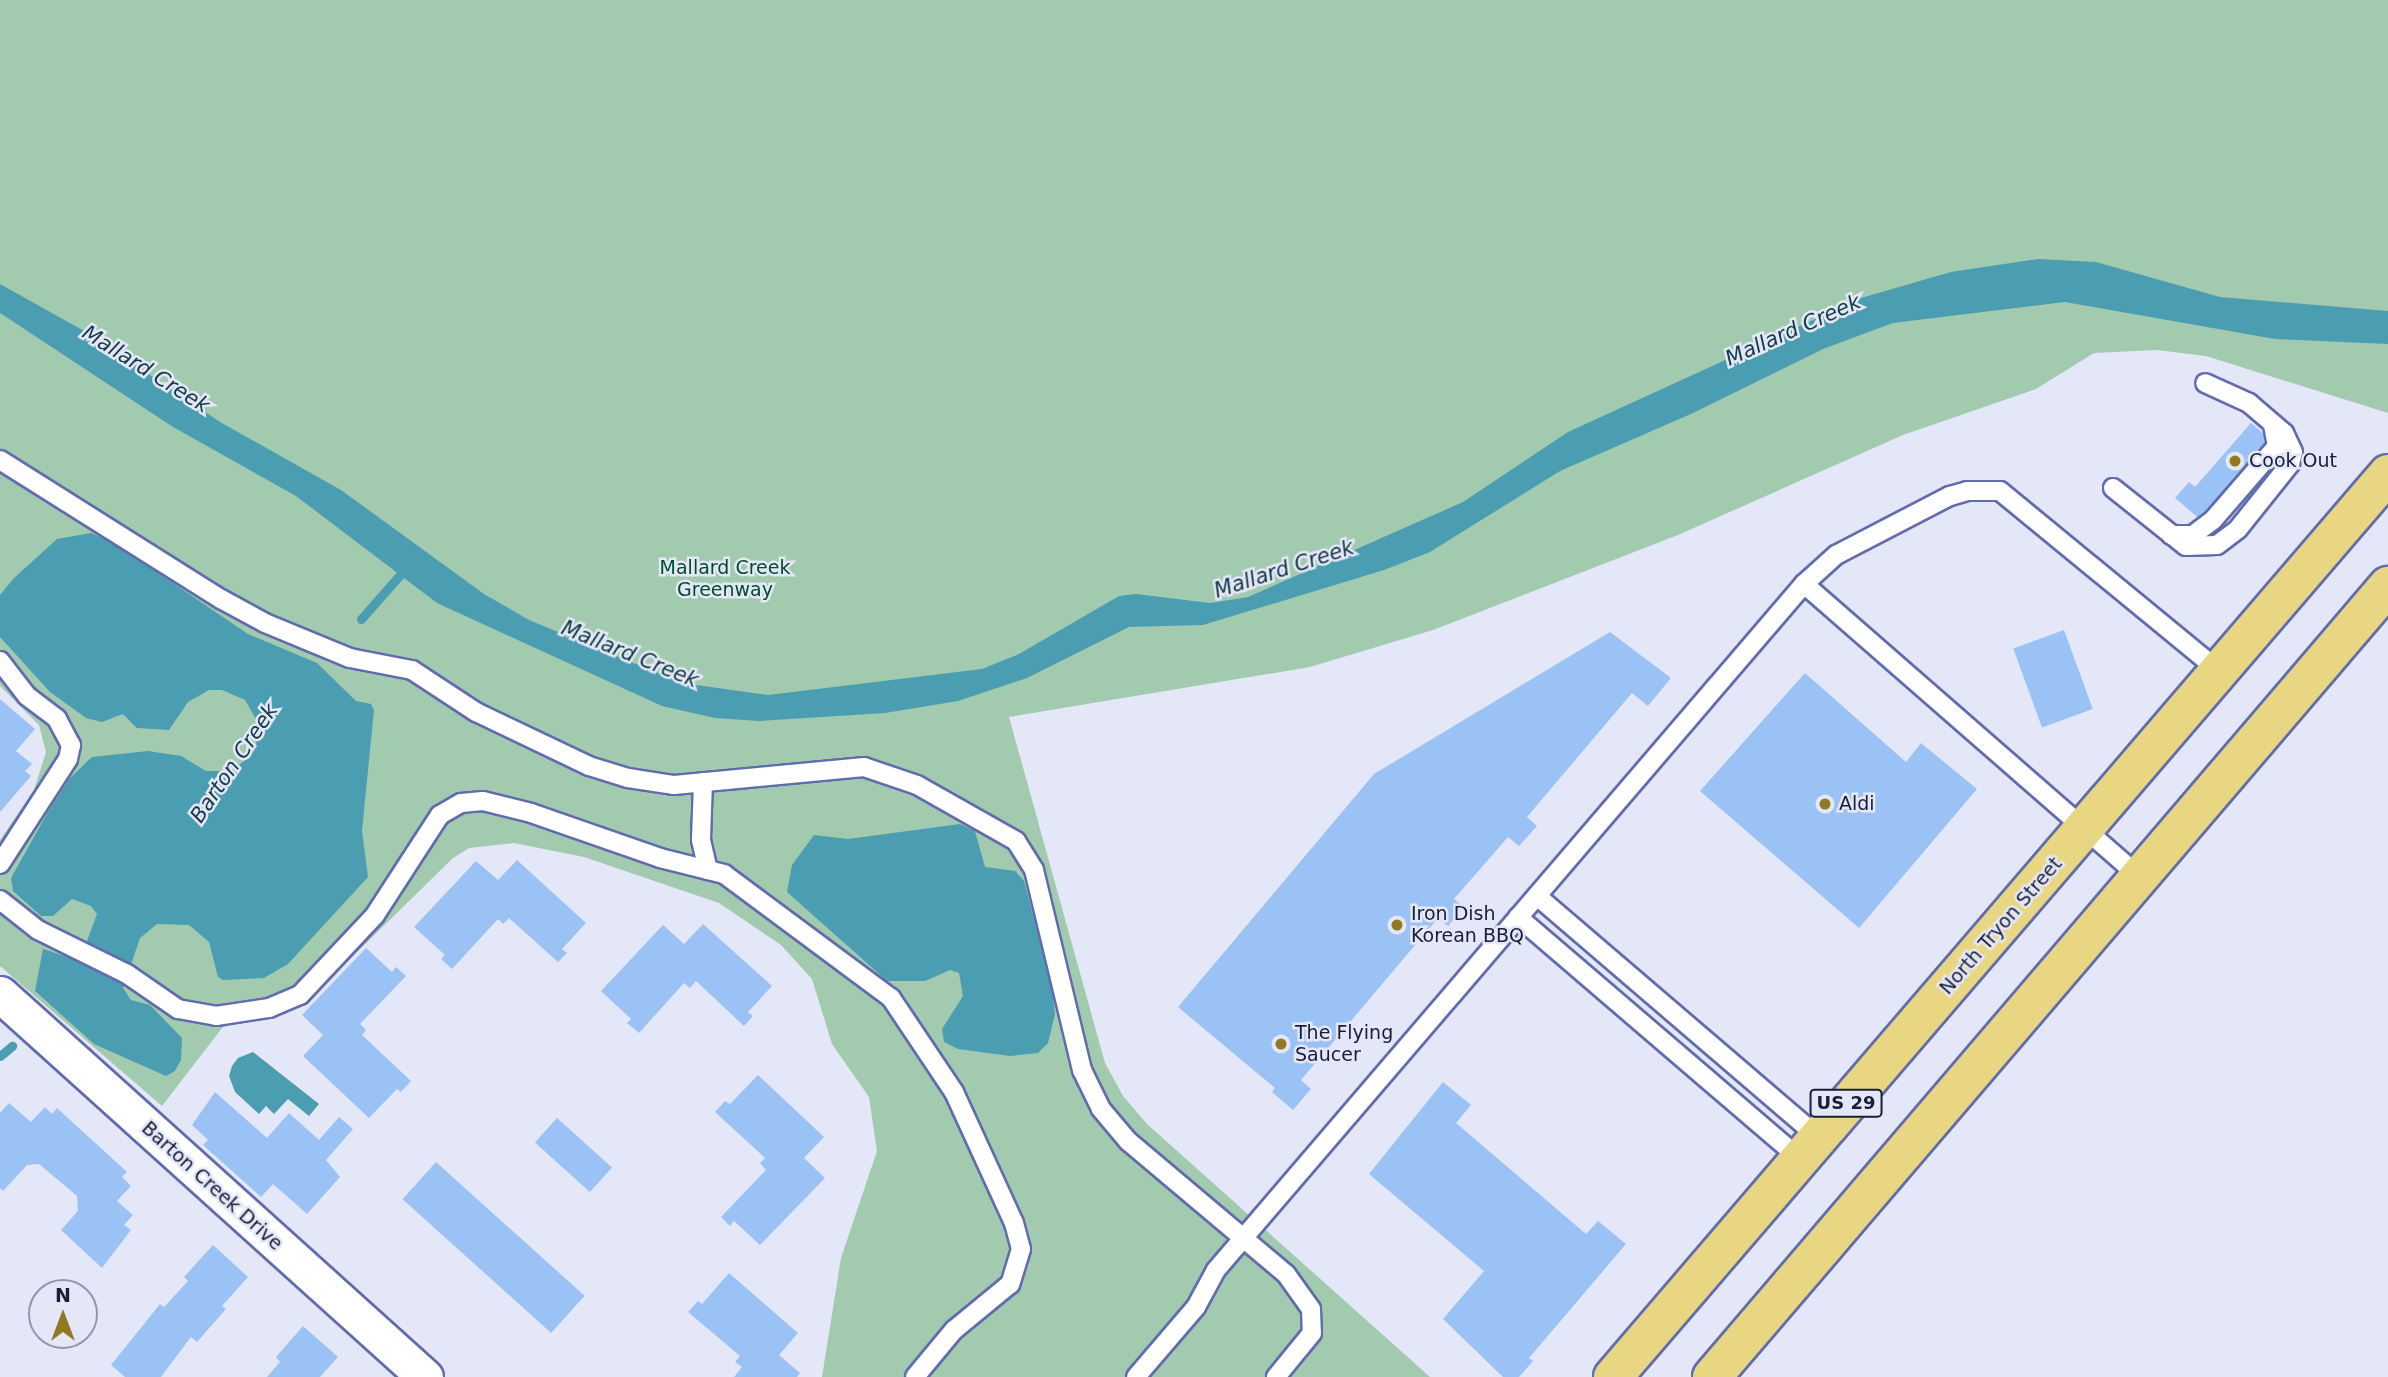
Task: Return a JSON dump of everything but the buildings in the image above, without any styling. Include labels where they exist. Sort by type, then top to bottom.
[{"type":"main road","name":"North Tryon Street","points":[[1613,1377],[2388,474]]},
{"type":"main road","points":[[1712,1377],[2137,875],[2388,586]]},
{"type":"street","name":"Barton Creek Drive","points":[[0,995],[425,1377]]},
{"type":"lane","points":[[2113,488],[2168,534],[2197,547],[2217,545],[2238,529],[2293,458],[2290,443],[2267,418],[2232,392],[2206,383]]},
{"type":"lane","points":[[0,460],[201,587],[265,622],[350,658],[412,670],[476,712],[589,766],[657,784],[864,767],[917,785],[1016,841],[1034,870],[1075,1046],[1091,1092],[1128,1141],[1245,1237],[1293,1282],[1314,1318],[1312,1333],[1276,1377]]},
{"type":"lane","points":[[1136,1377],[1196,1307],[1216,1270],[1804,584],[1836,555],[1950,496],[1967,491],[2000,491],[2220,672]]},
{"type":"lane","points":[[1804,584],[2083,832],[2137,875]]},
{"type":"lane","points":[[0,661],[27,696],[57,719],[71,745],[68,759],[0,864]]},
{"type":"lane","points":[[703,782],[701,840],[708,870]]},
{"type":"lane","points":[[0,900],[38,930],[127,974],[178,1009],[199,1016],[240,1014],[290,1002],[368,925],[440,815],[461,803],[483,801],[531,813],[660,858],[733,878],[891,998],[954,1093],[1014,1223],[1021,1249],[1010,1284],[954,1330],[915,1377]]},
{"type":"lane","points":[[1537,895],[1808,1147]]},
{"type":"lane","points":[[1518,917],[1808,1147]]},
{"type":"green space","name":"Mallard Creek Greenway","points":[[0,0],[2388,0],[2388,413],[2206,356],[2157,350],[2094,353],[2036,389],[1903,435],[1678,535],[1433,630],[1310,667],[1009,717],[1105,1063],[1123,1096],[1147,1124],[1430,1377],[822,1377],[841,1258],[877,1151],[869,1097],[832,1044],[812,979],[781,945],[719,903],[584,857],[514,843],[469,848],[453,858],[309,999],[285,1014],[236,1021],[222,1028],[162,1106],[0,966],[0,840],[34,790],[46,752],[39,725],[0,686]]},
{"type":"water","name":"Mallard Creek","points":[[2038,259],[2096,262],[2220,297],[2388,311],[2388,344],[2275,339],[2065,302],[1893,323],[1823,349],[1693,413],[1560,471],[1430,552],[1384,570],[1203,625],[1129,627],[1027,678],[958,701],[885,713],[759,721],[715,718],[662,706],[437,603],[296,496],[173,427],[0,313],[0,284],[86,332],[220,422],[341,490],[484,594],[529,620],[682,683],[768,695],[982,669],[1019,654],[1119,596],[1136,594],[1210,603],[1248,597],[1463,502],[1568,432],[1861,298],[1951,272]]},
{"type":"water","points":[[91,533],[114,543],[248,634],[317,663],[356,701],[371,704],[374,710],[362,831],[368,877],[288,964],[264,978],[223,980],[218,977],[209,942],[189,925],[157,924],[140,938],[123,988],[131,1000],[150,1005],[182,1038],[181,1060],[175,1071],[166,1076],[94,1044],[35,991],[43,949],[74,959],[87,941],[97,914],[91,906],[72,899],[53,916],[41,916],[13,891],[11,878],[70,778],[92,757],[148,751],[181,756],[206,771],[230,771],[250,757],[256,746],[257,721],[245,700],[222,690],[209,690],[188,702],[169,730],[137,728],[123,714],[102,722],[86,718],[50,692],[0,637],[0,595],[14,578],[57,539]]},
{"type":"water","points":[[960,824],[975,831],[985,867],[1015,871],[1024,881],[1052,987],[1055,1014],[1048,1043],[1038,1053],[1010,1056],[958,1049],[944,1042],[942,1029],[963,996],[959,973],[950,970],[925,981],[887,981],[787,892],[792,865],[814,835],[848,839]]},
{"type":"water","points":[[253,1052],[319,1104],[309,1116],[288,1099],[274,1114],[266,1106],[259,1114],[235,1092],[229,1076],[232,1066],[238,1058]]},
{"type":"waterway","name":"Barton Creek","points":[[361,619],[406,568]]},
{"type":"waterway","name":"Barton Creek","points":[[0,1056],[12,1046]]},
{"type":"place","name":"Cook Out","points":[[2235,461]]},
{"type":"place","name":"Aldi","points":[[1825,804]]},
{"type":"place","name":"Iron Dish Korean BBQ","points":[[1397,925]]},
{"type":"place","name":"The Flying Saucer","points":[[1281,1044]]}]
